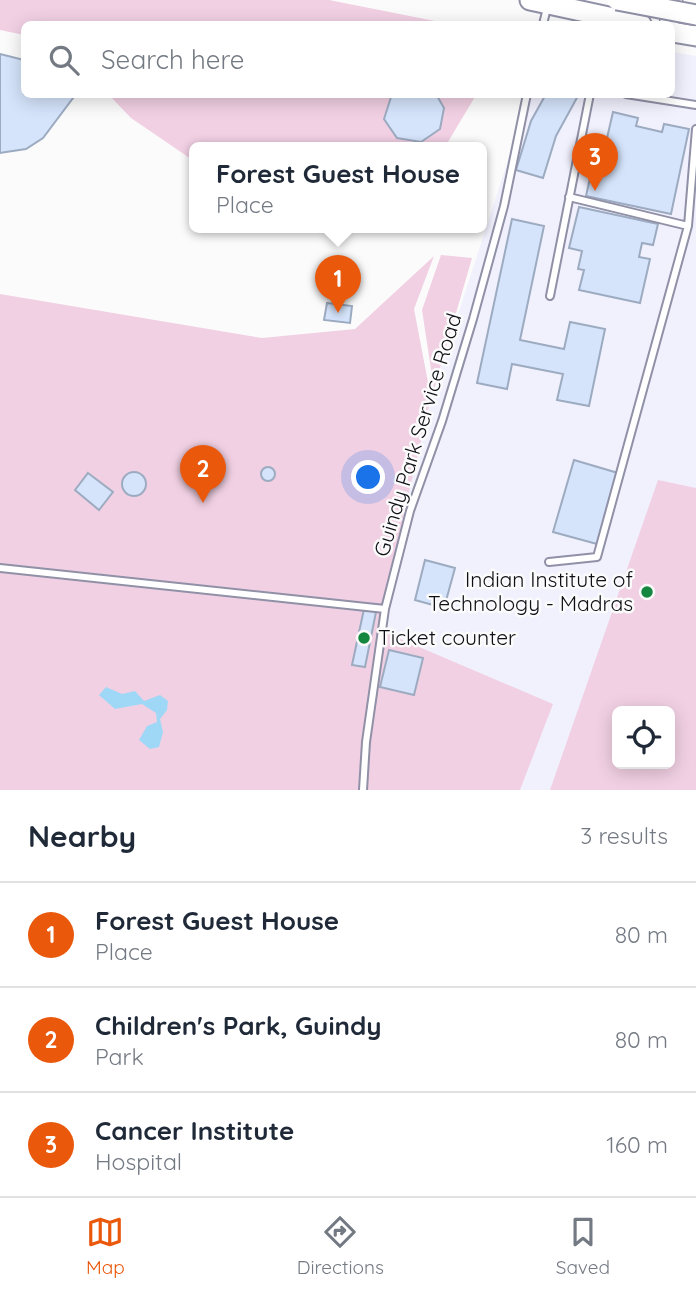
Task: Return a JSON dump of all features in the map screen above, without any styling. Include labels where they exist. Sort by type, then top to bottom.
[{"type":"main road","points":[[670,21],[673,0]]},
{"type":"main road","points":[[540,1],[631,21]]},
{"type":"main road","points":[[609,14],[696,15]]},
{"type":"main road","points":[[675,32],[696,34]]},
{"type":"lane","points":[[540,1],[542,21]]},
{"type":"lane","name":"Guindy Park Service Road","points":[[363,790],[366,742],[385,609],[410,511],[442,421],[477,307],[504,206],[526,98]]},
{"type":"lane","points":[[550,296],[589,98]]},
{"type":"lane","points":[[651,98],[696,105]]},
{"type":"lane","points":[[549,562],[597,557],[688,226],[696,128]]},
{"type":"lane","points":[[569,197],[688,226]]},
{"type":"lane","points":[[0,568],[385,609]]},
{"type":"shaded area","points":[[0,0],[329,0],[435,21],[21,21],[21,34],[0,30]]},
{"type":"shaded area","points":[[675,52],[696,56],[696,790],[520,790],[552,704],[377,629],[431,398],[484,233],[487,233],[487,225],[528,98],[675,98]]},
{"type":"shaded area","points":[[112,98],[474,98],[448,142],[189,142],[189,158],[131,118]]},
{"type":"shaded area","points":[[441,255],[472,258],[434,389],[422,310]]},
{"type":"shaded area","points":[[434,256],[414,309],[431,398],[377,629],[553,704],[520,790],[0,790],[0,294],[262,338],[355,329]]},
{"type":"shaded area","name":"Indian Institute of Technology - Madras","points":[[658,480],[696,488],[696,790],[550,790]]},
{"type":"water","points":[[106,687],[122,694],[135,691],[144,701],[160,695],[168,701],[167,710],[160,719],[163,732],[159,747],[150,749],[139,740],[147,726],[157,722],[156,713],[142,704],[115,709],[99,695]]},
{"type":"building","points":[[0,54],[21,59],[21,98],[73,98],[43,138],[26,149],[0,153]]},
{"type":"building","points":[[391,98],[438,98],[444,108],[440,129],[421,142],[397,138],[384,119]]},
{"type":"building","points":[[544,98],[577,98],[556,136],[543,178],[516,170],[531,121]]},
{"type":"building","points":[[613,112],[638,118],[636,126],[662,132],[664,124],[689,129],[671,214],[586,196],[594,160],[613,165],[616,154],[604,151]]},
{"type":"building","points":[[579,207],[658,224],[653,245],[642,243],[639,257],[650,259],[640,303],[579,290],[584,270],[578,269],[582,251],[569,248]]},
{"type":"building","points":[[512,219],[544,226],[520,340],[564,349],[570,322],[605,329],[589,406],[557,400],[563,374],[512,364],[507,389],[477,383]]},
{"type":"building","points":[[327,303],[352,306],[350,323],[324,320]]},
{"type":"building","points":[[574,460],[618,473],[597,544],[553,532]]},
{"type":"building","points":[[265,467],[271,467],[275,474],[271,481],[265,481],[261,477],[261,471]]},
{"type":"building","points":[[134,472],[142,476],[146,484],[142,492],[134,496],[126,492],[122,484],[126,476]]},
{"type":"building","points":[[88,473],[113,492],[99,510],[75,490]]},
{"type":"building","points":[[425,560],[455,568],[444,608],[415,600]]},
{"type":"building","name":"Ticket counter","points":[[364,609],[376,612],[365,667],[352,665]]},
{"type":"building","points":[[389,650],[423,658],[414,695],[380,687]]},
{"type":"place","name":"Cancer Institute","points":[[595,191]]},
{"type":"place","name":"Forest Guest House","points":[[338,313]]},
{"type":"place","name":"Children's Park, Guindy","points":[[203,503]]},
{"type":"place","name":"Indian Institute of Technology - Madras","points":[[647,592]]},
{"type":"place","name":"Ticket counter","points":[[364,638]]}]
